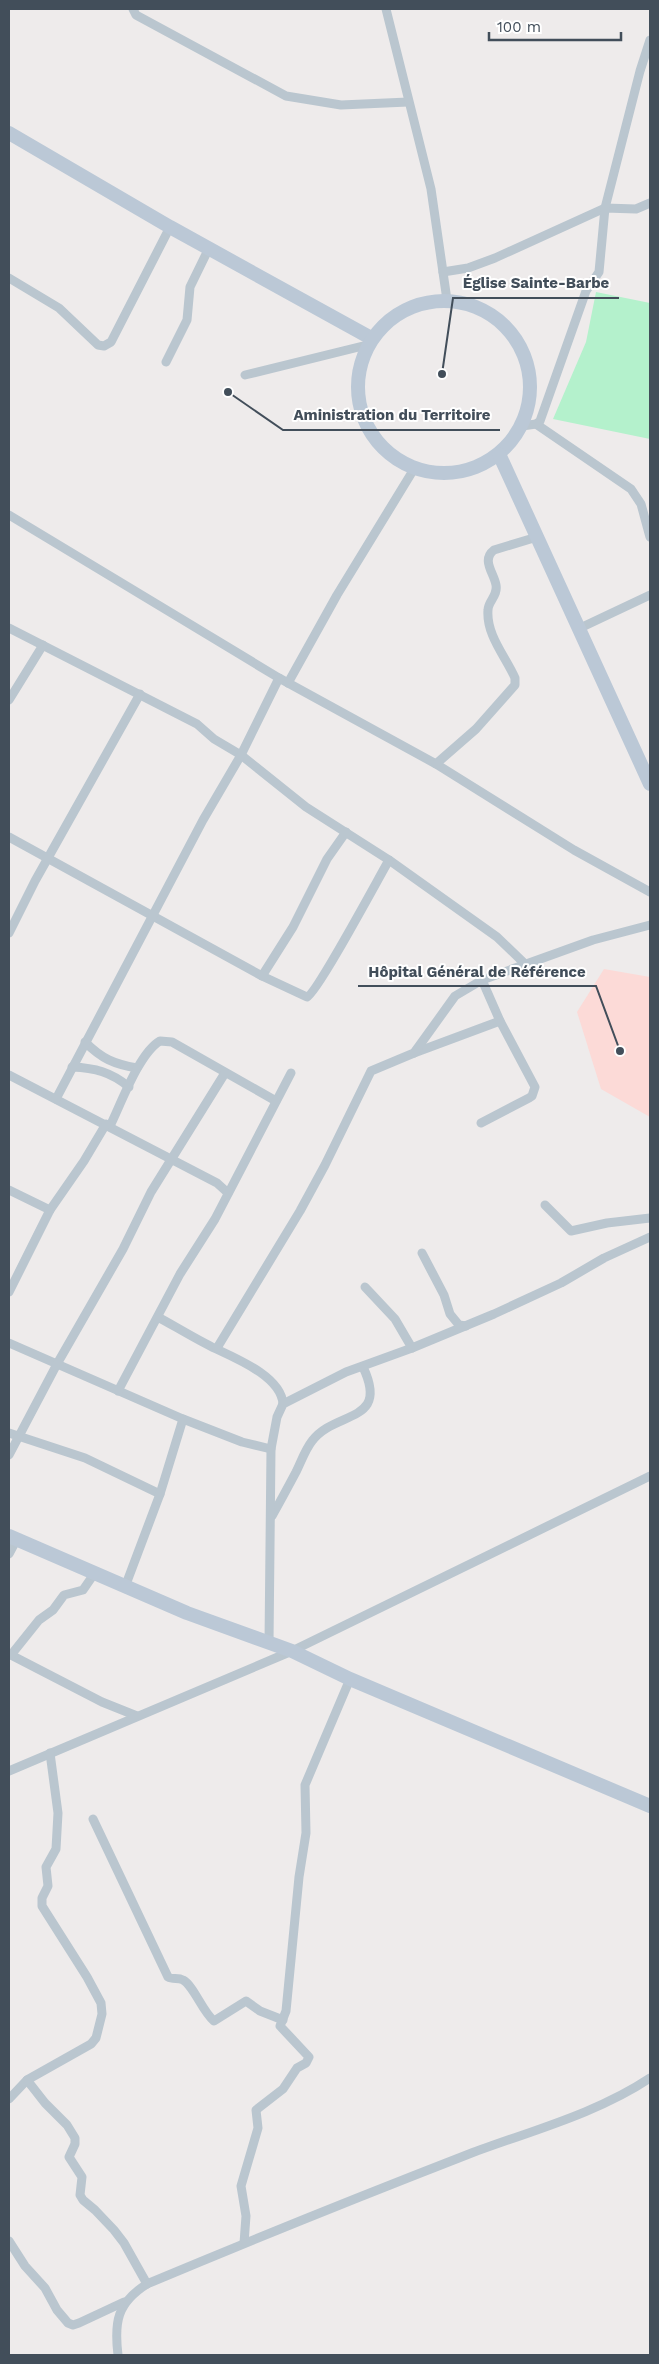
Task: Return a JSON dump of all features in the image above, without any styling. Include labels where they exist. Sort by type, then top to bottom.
[{"type":"street","points":[[133,9],[136,15],[286,96],[342,105],[408,102]]},
{"type":"street","points":[[386,9],[431,189],[447,300]]},
{"type":"street","points":[[522,426],[536,424],[540,421],[586,291],[599,272],[605,208],[650,40]]},
{"type":"street","points":[[9,132],[369,341]]},
{"type":"street","points":[[443,272],[468,268],[495,258],[605,208],[636,209],[650,203]]},
{"type":"street","points":[[9,278],[59,308],[98,345],[104,346],[111,342],[170,227]]},
{"type":"street","points":[[166,362],[187,320],[190,287],[208,248]]},
{"type":"street","points":[[447,300],[475,306],[500,321],[519,343],[529,370],[530,398],[522,426],[512,441],[499,454],[473,468],[444,474],[414,469],[388,454],[368,432],[358,403],[357,374],[369,341],[392,317],[418,304],[447,300]]},
{"type":"street","points":[[244,375],[369,341]]},
{"type":"street","points":[[536,424],[631,489],[641,504],[650,537]]},
{"type":"street","points":[[499,454],[650,784]]},
{"type":"street","points":[[56,1099],[202,820],[284,680],[414,469]]},
{"type":"street","points":[[9,515],[284,680],[436,764],[574,850],[650,892]]},
{"type":"street","points":[[436,764],[476,729],[515,685],[515,678],[490,628],[488,609],[496,594],[496,586],[488,559],[489,554],[494,550],[537,537]]},
{"type":"street","points":[[578,629],[650,595]]},
{"type":"street","points":[[9,628],[197,724],[214,739],[241,755],[306,807],[389,860],[497,937],[524,963]]},
{"type":"street","points":[[9,700],[42,645]]},
{"type":"street","points":[[9,933],[140,694]]},
{"type":"street","points":[[262,976],[293,928],[326,859],[346,832]]},
{"type":"street","points":[[9,837],[49,857],[262,976],[305,997],[312,995],[389,860]]},
{"type":"street","points":[[414,1053],[455,996],[482,980],[524,963],[624,930],[650,924]]},
{"type":"street","points":[[481,1123],[529,1098],[532,1096],[535,1088],[500,1021],[482,980]]},
{"type":"street","points":[[217,1348],[300,1211],[325,1164],[365,1079],[371,1071],[500,1021]]},
{"type":"street","points":[[85,1042],[99,1056],[121,1065],[137,1068]]},
{"type":"street","points":[[9,1292],[50,1210],[108,1125],[130,1087],[137,1068],[156,1043],[172,1042],[276,1101]]},
{"type":"street","points":[[72,1067],[96,1068],[118,1077],[130,1087]]},
{"type":"street","points":[[9,1455],[13,1435],[57,1364],[123,1249],[152,1192],[225,1073]]},
{"type":"street","points":[[118,1391],[180,1274],[215,1219],[291,1073]]},
{"type":"street","points":[[9,1075],[108,1125],[172,1161],[218,1183],[228,1193]]},
{"type":"street","points":[[9,1190],[50,1210]]},
{"type":"street","points":[[545,1205],[571,1231],[607,1223],[650,1218]]},
{"type":"street","points":[[269,1643],[271,1449],[277,1417],[284,1404],[346,1372],[466,1326],[561,1283],[604,1258],[650,1237]]},
{"type":"street","points":[[422,1253],[444,1295],[450,1314],[459,1325],[466,1326]]},
{"type":"street","points":[[365,1287],[396,1319],[412,1348]]},
{"type":"street","points":[[158,1317],[217,1348],[270,1380],[283,1395],[284,1404]]},
{"type":"street","points":[[9,1343],[183,1419],[242,1442],[271,1449]]},
{"type":"street","points":[[271,1519],[311,1442],[328,1426],[350,1418],[367,1405],[371,1384],[363,1367]]},
{"type":"street","points":[[125,1587],[160,1494],[183,1419]]},
{"type":"street","points":[[13,1435],[85,1458],[160,1494]]},
{"type":"street","points":[[9,1770],[292,1651],[650,1476]]},
{"type":"street","points":[[9,1554],[13,1538],[187,1613],[292,1651],[350,1679],[650,1806]]},
{"type":"street","points":[[94,1574],[83,1590],[64,1596],[53,1610],[39,1620],[10,1654],[102,1702],[137,1716]]},
{"type":"street","points":[[244,2243],[246,2216],[242,2186],[258,2128],[256,2110],[284,2089],[297,2068],[306,2063],[309,2057],[280,2028],[286,2011],[302,1851],[306,1833],[304,1792],[335,1710],[350,1679]]},
{"type":"street","points":[[9,2099],[27,2080],[91,2044],[96,2038],[102,2014],[101,2003],[87,1977],[42,1906],[42,1898],[48,1886],[46,1867],[56,1849],[58,1813],[50,1753]]},
{"type":"street","points":[[93,1819],[168,1978],[184,1980],[197,1995],[200,2006],[214,2021],[246,2001],[260,2011],[283,2020]]},
{"type":"street","points":[[9,2241],[25,2266],[45,2288],[68,2323],[79,2323],[124,2302],[147,2284],[244,2243],[560,2121],[625,2093],[650,2078]]},
{"type":"street","points":[[27,2080],[45,2103],[67,2125],[75,2138],[75,2144],[69,2157],[82,2177],[80,2195],[114,2230],[147,2284]]},
{"type":"street","points":[[118,2355],[116,2336],[118,2319],[124,2302]]},
{"type":"shaded area","points":[[604,969],[650,977],[650,1117],[601,1089],[577,1012]]},
{"type":"green space","points":[[596,292],[650,303],[650,439],[553,419],[586,342]]},
{"type":"place","name":"Église Sainte-Barbe","points":[[442,374]]},
{"type":"place","name":"Aministration du Territoire","points":[[228,392]]},
{"type":"place","name":"Hôpital Général de Référence","points":[[620,1051]]}]
